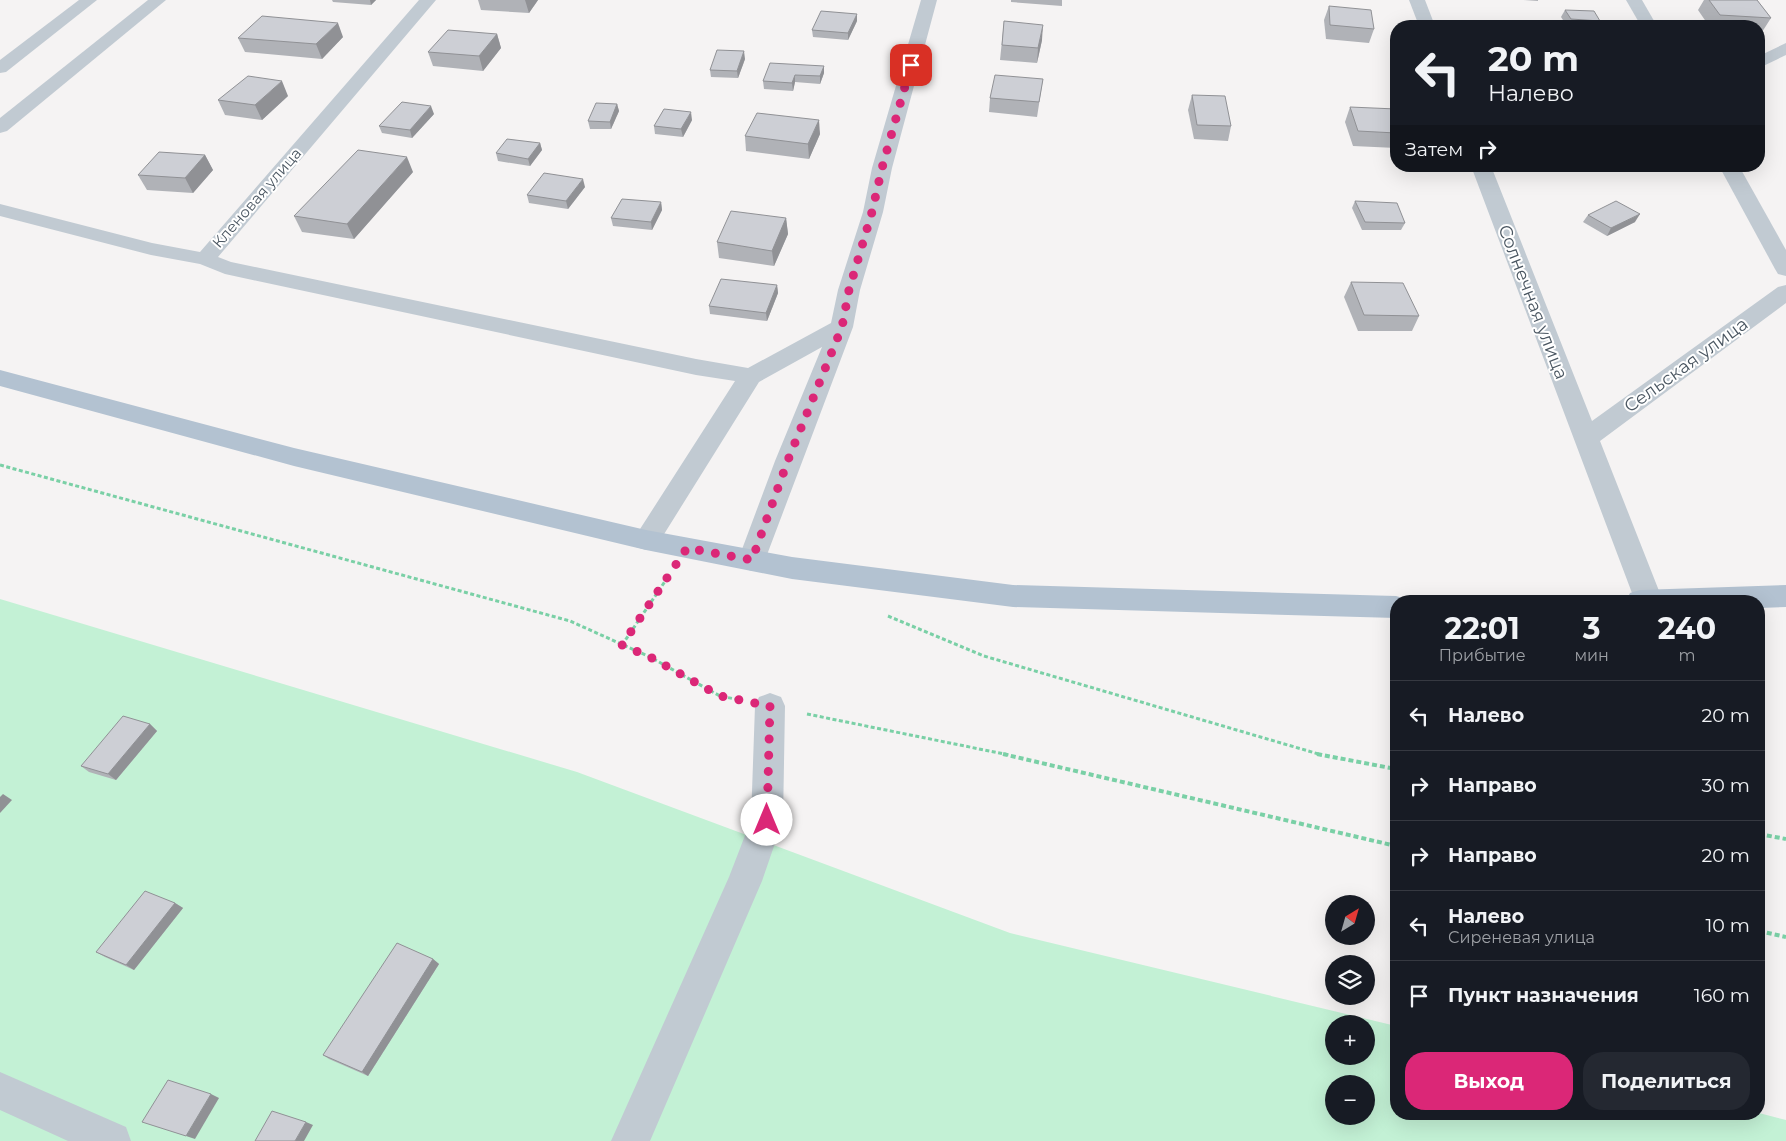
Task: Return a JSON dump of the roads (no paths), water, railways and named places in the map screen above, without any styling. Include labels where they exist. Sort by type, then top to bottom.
[{"type":"main road","points":[[0,378],[294,457],[646,540],[792,568],[1014,596],[1390,608]]},
{"type":"main road","points":[[1765,597],[1786,596]]},
{"type":"street","points":[[0,68],[89,0]]},
{"type":"street","points":[[0,127],[17,104],[158,0]]},
{"type":"street","name":"Кленовая улица","points":[[0,210],[151,249],[205,259],[428,0]]},
{"type":"street","points":[[752,560],[788,460],[842,327],[849,290],[929,0]]},
{"type":"street","points":[[1417,0],[1425,20]]},
{"type":"street","points":[[1634,0],[1646,20]]},
{"type":"street","points":[[1765,60],[1786,48]]},
{"type":"street","name":"Солнечная улица","points":[[1483,172],[1647,595]]},
{"type":"street","points":[[1732,172],[1786,269]]},
{"type":"street","points":[[205,259],[225,267],[696,368],[751,376]]},
{"type":"street","name":"Сельская улица","points":[[1586,438],[1786,292]]},
{"type":"street","points":[[646,540],[751,376],[842,327]]},
{"type":"street","points":[[630,1141],[745,882],[767,820],[770,706]]},
{"type":"street","points":[[0,1091],[112,1141]]}]
